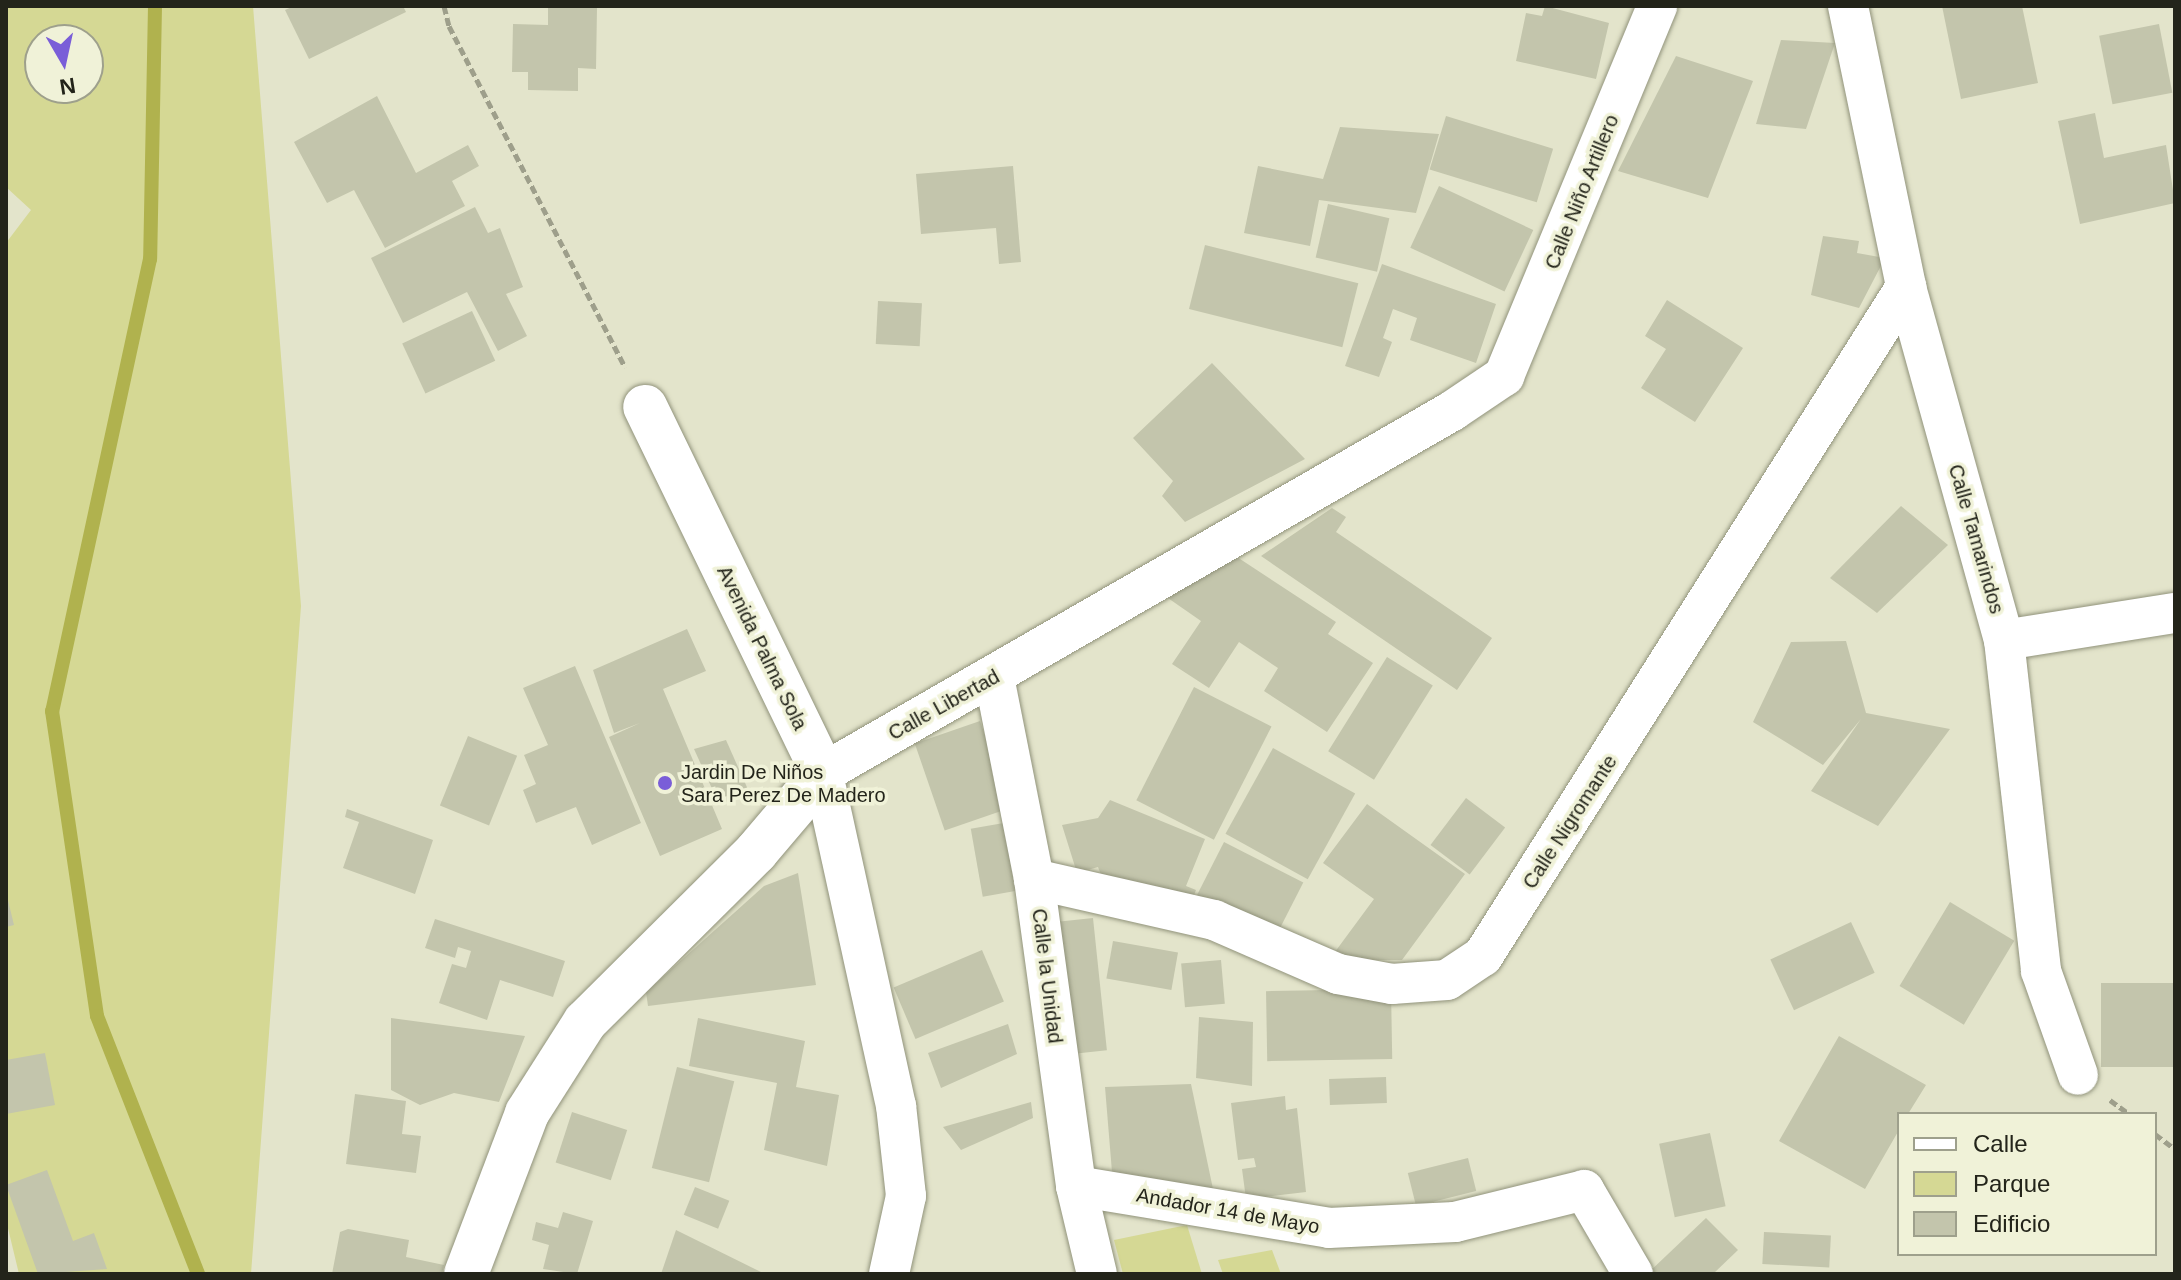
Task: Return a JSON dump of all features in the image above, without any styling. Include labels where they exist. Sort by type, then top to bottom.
[{"type":"street","name":"Calle Niño Artillero","points":[[1504,376],[1657,6]]},
{"type":"street","name":"Calle Tamarindos","points":[[1848,6],[1906,287],[2004,640],[2041,971],[2078,1075]]},
{"type":"street","name":"Calle Nigromante","points":[[1034,879],[1214,920],[1338,974],[1392,984],[1447,980],[1483,956],[1906,287]]},
{"type":"street","name":"Calle Libertad","points":[[823,773],[1452,411],[1504,376]]},
{"type":"street","name":"Avenida Palma Sola","points":[[645,407],[823,773]]},
{"type":"street","points":[[2004,640],[2175,613]]},
{"type":"street","name":"Calle la Unidad","points":[[994,677],[1034,879],[1076,1186],[1097,1274]]},
{"type":"street","points":[[466,1274],[527,1113],[585,1022],[756,852],[823,773]]},
{"type":"street","points":[[823,773],[896,1106],[906,1196],[889,1274]]},
{"type":"street","name":"Andador 14 de Mayo","points":[[1076,1186],[1329,1228],[1455,1222],[1584,1190],[1633,1274]]},
{"type":"path","points":[[444,6],[449,26],[645,407]]},
{"type":"path","points":[[2157,1136],[2175,1149]]},
{"type":"green space","points":[[6,6],[253,6],[301,606],[251,1274],[19,1274],[6,1220],[6,243],[31,210],[6,187]]},
{"type":"green space","points":[[1187,1225],[1202,1274],[1123,1274],[1114,1240]]},
{"type":"green space","points":[[1272,1250],[1281,1274],[1223,1274],[1218,1260]]},
{"type":"building","points":[[294,6],[403,6],[406,12],[309,59],[285,10]]},
{"type":"building","points":[[1545,6],[1609,23],[1596,79],[1516,61],[1526,13],[1542,16]]},
{"type":"building","points":[[1942,6],[2022,6],[2038,83],[1961,99]]},
{"type":"building","points":[[548,7],[597,8],[596,69],[578,68],[578,91],[528,90],[528,72],[512,72],[513,24],[548,25]]},
{"type":"building","points":[[2159,24],[2172,93],[2112,104],[2099,36]]},
{"type":"building","points":[[1781,40],[1835,43],[1806,129],[1756,124]]},
{"type":"building","points":[[1676,56],[1753,81],[1708,198],[1618,171]]},
{"type":"building","points":[[377,96],[416,173],[468,145],[479,166],[452,181],[465,206],[385,248],[354,190],[327,203],[294,142]]},
{"type":"building","points":[[2095,113],[2104,158],[2166,145],[2175,203],[2080,224],[2058,121]]},
{"type":"building","points":[[1446,116],[1553,149],[1537,202],[1430,170]]},
{"type":"building","points":[[1340,127],[1439,134],[1416,213],[1319,200],[1310,246],[1244,233],[1258,166],[1323,179]]},
{"type":"building","points":[[1013,166],[1021,262],[999,264],[996,228],[921,234],[916,174]]},
{"type":"building","points":[[1439,186],[1533,230],[1505,292],[1410,248]]},
{"type":"building","points":[[1328,204],[1389,218],[1377,272],[1316,258]]},
{"type":"building","points":[[475,207],[488,233],[500,228],[523,287],[506,294],[527,336],[498,351],[467,292],[403,323],[371,258]]},
{"type":"building","points":[[1823,236],[1859,241],[1857,253],[1885,258],[1859,308],[1811,295]]},
{"type":"building","points":[[1205,245],[1358,283],[1342,347],[1189,309]]},
{"type":"building","points":[[1382,264],[1496,304],[1476,363],[1410,340],[1417,318],[1393,309],[1383,338],[1392,342],[1379,377],[1345,366]]},
{"type":"building","points":[[1667,300],[1743,348],[1695,422],[1641,388],[1666,349],[1645,336]]},
{"type":"building","points":[[878,301],[922,303],[920,346],[876,344]]},
{"type":"building","points":[[472,311],[495,361],[425,393],[402,344]]},
{"type":"building","points":[[1212,363],[1305,459],[1185,522],[1162,496],[1173,481],[1133,438]]},
{"type":"building","points":[[1901,506],[1948,545],[1877,613],[1830,578]]},
{"type":"building","points":[[1332,508],[1346,517],[1336,532],[1492,638],[1457,690],[1261,556]]},
{"type":"building","points":[[1237,557],[1336,622],[1328,634],[1373,663],[1327,732],[1264,691],[1278,668],[1239,642],[1209,688],[1172,664],[1201,621],[1165,596]]},
{"type":"building","points":[[687,629],[706,671],[663,689],[722,829],[660,856],[609,737],[640,723],[614,733],[593,670]]},
{"type":"building","points":[[1846,641],[1866,713],[1950,729],[1878,826],[1811,791],[1861,719],[1823,765],[1753,722],[1791,642]]},
{"type":"building","points":[[1387,657],[1433,686],[1374,780],[1328,751]]},
{"type":"building","points":[[575,666],[641,823],[592,845],[576,807],[536,823],[523,790],[536,784],[524,755],[548,745],[523,688]]},
{"type":"building","points":[[1194,687],[1272,726],[1214,840],[1136,800]]},
{"type":"building","points":[[980,721],[1010,808],[945,830],[915,743]]},
{"type":"building","points":[[468,736],[517,756],[489,825],[440,806]]},
{"type":"building","points":[[726,740],[750,794],[719,804],[694,749]]},
{"type":"building","points":[[1273,748],[1355,794],[1308,879],[1225,834]]},
{"type":"building","points":[[1466,798],[1505,827],[1470,875],[1430,845]]},
{"type":"building","points":[[1110,800],[1205,839],[1186,886],[1196,890],[1188,910],[1101,875],[1098,867],[1077,873],[1062,825],[1098,818]]},
{"type":"building","points":[[1367,804],[1465,874],[1402,960],[1329,960],[1374,899],[1323,863]]},
{"type":"building","points":[[347,809],[433,840],[415,894],[343,868],[359,822],[345,817]]},
{"type":"building","points":[[1021,820],[1033,888],[983,897],[971,829]]},
{"type":"building","points":[[1224,842],[1303,882],[1274,940],[1194,900]]},
{"type":"building","points":[[798,873],[816,985],[648,1006],[646,992],[764,886]]},
{"type":"building","points":[[6,892],[14,925],[6,927]]},
{"type":"building","points":[[1950,902],[2014,941],[1964,1025],[1900,986]]},
{"type":"building","points":[[1093,918],[1107,1050],[1060,1055],[1046,923]]},
{"type":"building","points":[[435,919],[565,961],[553,997],[500,980],[487,1020],[439,1003],[452,964],[466,968],[471,951],[458,947],[455,958],[425,948]]},
{"type":"building","points":[[1851,922],[1875,973],[1794,1010],[1770,960]]},
{"type":"building","points":[[1113,941],[1178,952],[1171,990],[1106,978]]},
{"type":"building","points":[[982,950],[1004,1002],[916,1039],[894,988]]},
{"type":"building","points":[[1221,960],[1225,1004],[1185,1007],[1181,963]]},
{"type":"building","points":[[2101,983],[2175,983],[2175,1067],[2101,1067]]},
{"type":"building","points":[[1391,989],[1392,1059],[1267,1061],[1266,991]]},
{"type":"building","points":[[1199,1017],[1253,1022],[1252,1086],[1196,1078]]},
{"type":"building","points":[[391,1018],[525,1036],[499,1102],[454,1093],[420,1105],[391,1090]]},
{"type":"building","points":[[698,1018],[805,1041],[796,1087],[839,1095],[827,1166],[764,1150],[777,1083],[689,1066]]},
{"type":"building","points":[[1008,1024],[1017,1054],[941,1088],[928,1053]]},
{"type":"building","points":[[1839,1036],[1926,1085],[1909,1112],[1897,1112],[1897,1133],[1865,1189],[1779,1141]]},
{"type":"building","points":[[45,1053],[55,1105],[6,1114],[6,1060]]},
{"type":"building","points":[[677,1067],[734,1081],[709,1182],[652,1168]]},
{"type":"building","points":[[1386,1077],[1387,1103],[1330,1105],[1329,1079]]},
{"type":"building","points":[[1191,1084],[1213,1189],[1112,1172],[1105,1087]]},
{"type":"building","points":[[355,1094],[406,1101],[402,1134],[421,1136],[416,1173],[346,1164]]},
{"type":"building","points":[[1285,1096],[1286,1110],[1297,1108],[1306,1192],[1246,1199],[1242,1169],[1256,1167],[1254,1158],[1238,1160],[1231,1103]]},
{"type":"building","points":[[1031,1102],[1033,1118],[961,1150],[943,1127]]},
{"type":"building","points":[[572,1112],[627,1130],[611,1180],[556,1162]]},
{"type":"building","points":[[1710,1133],[1726,1206],[1675,1217],[1659,1144]]},
{"type":"building","points":[[1468,1158],[1476,1191],[1416,1206],[1408,1173]]},
{"type":"building","points":[[47,1170],[73,1241],[94,1233],[107,1269],[38,1274],[6,1185]]},
{"type":"building","points":[[695,1187],[729,1201],[718,1229],[684,1215]]},
{"type":"building","points":[[563,1212],[593,1221],[577,1274],[543,1269],[549,1245],[532,1240],[536,1222],[558,1228]]},
{"type":"building","points":[[1706,1218],[1738,1250],[1713,1274],[1647,1274]]},
{"type":"building","points":[[348,1229],[409,1240],[406,1257],[444,1265],[442,1274],[332,1274],[340,1232]]},
{"type":"building","points":[[676,1230],[765,1274],[661,1274]]},
{"type":"building","points":[[1764,1232],[1831,1236],[1829,1267],[1762,1264]]},
{"type":"waterway","points":[[155,6],[150,259],[52,711],[97,1016],[198,1274]]},
{"type":"place","name":"Jardin De Niños Sara Perez De Madero","points":[[665,783]]}]
